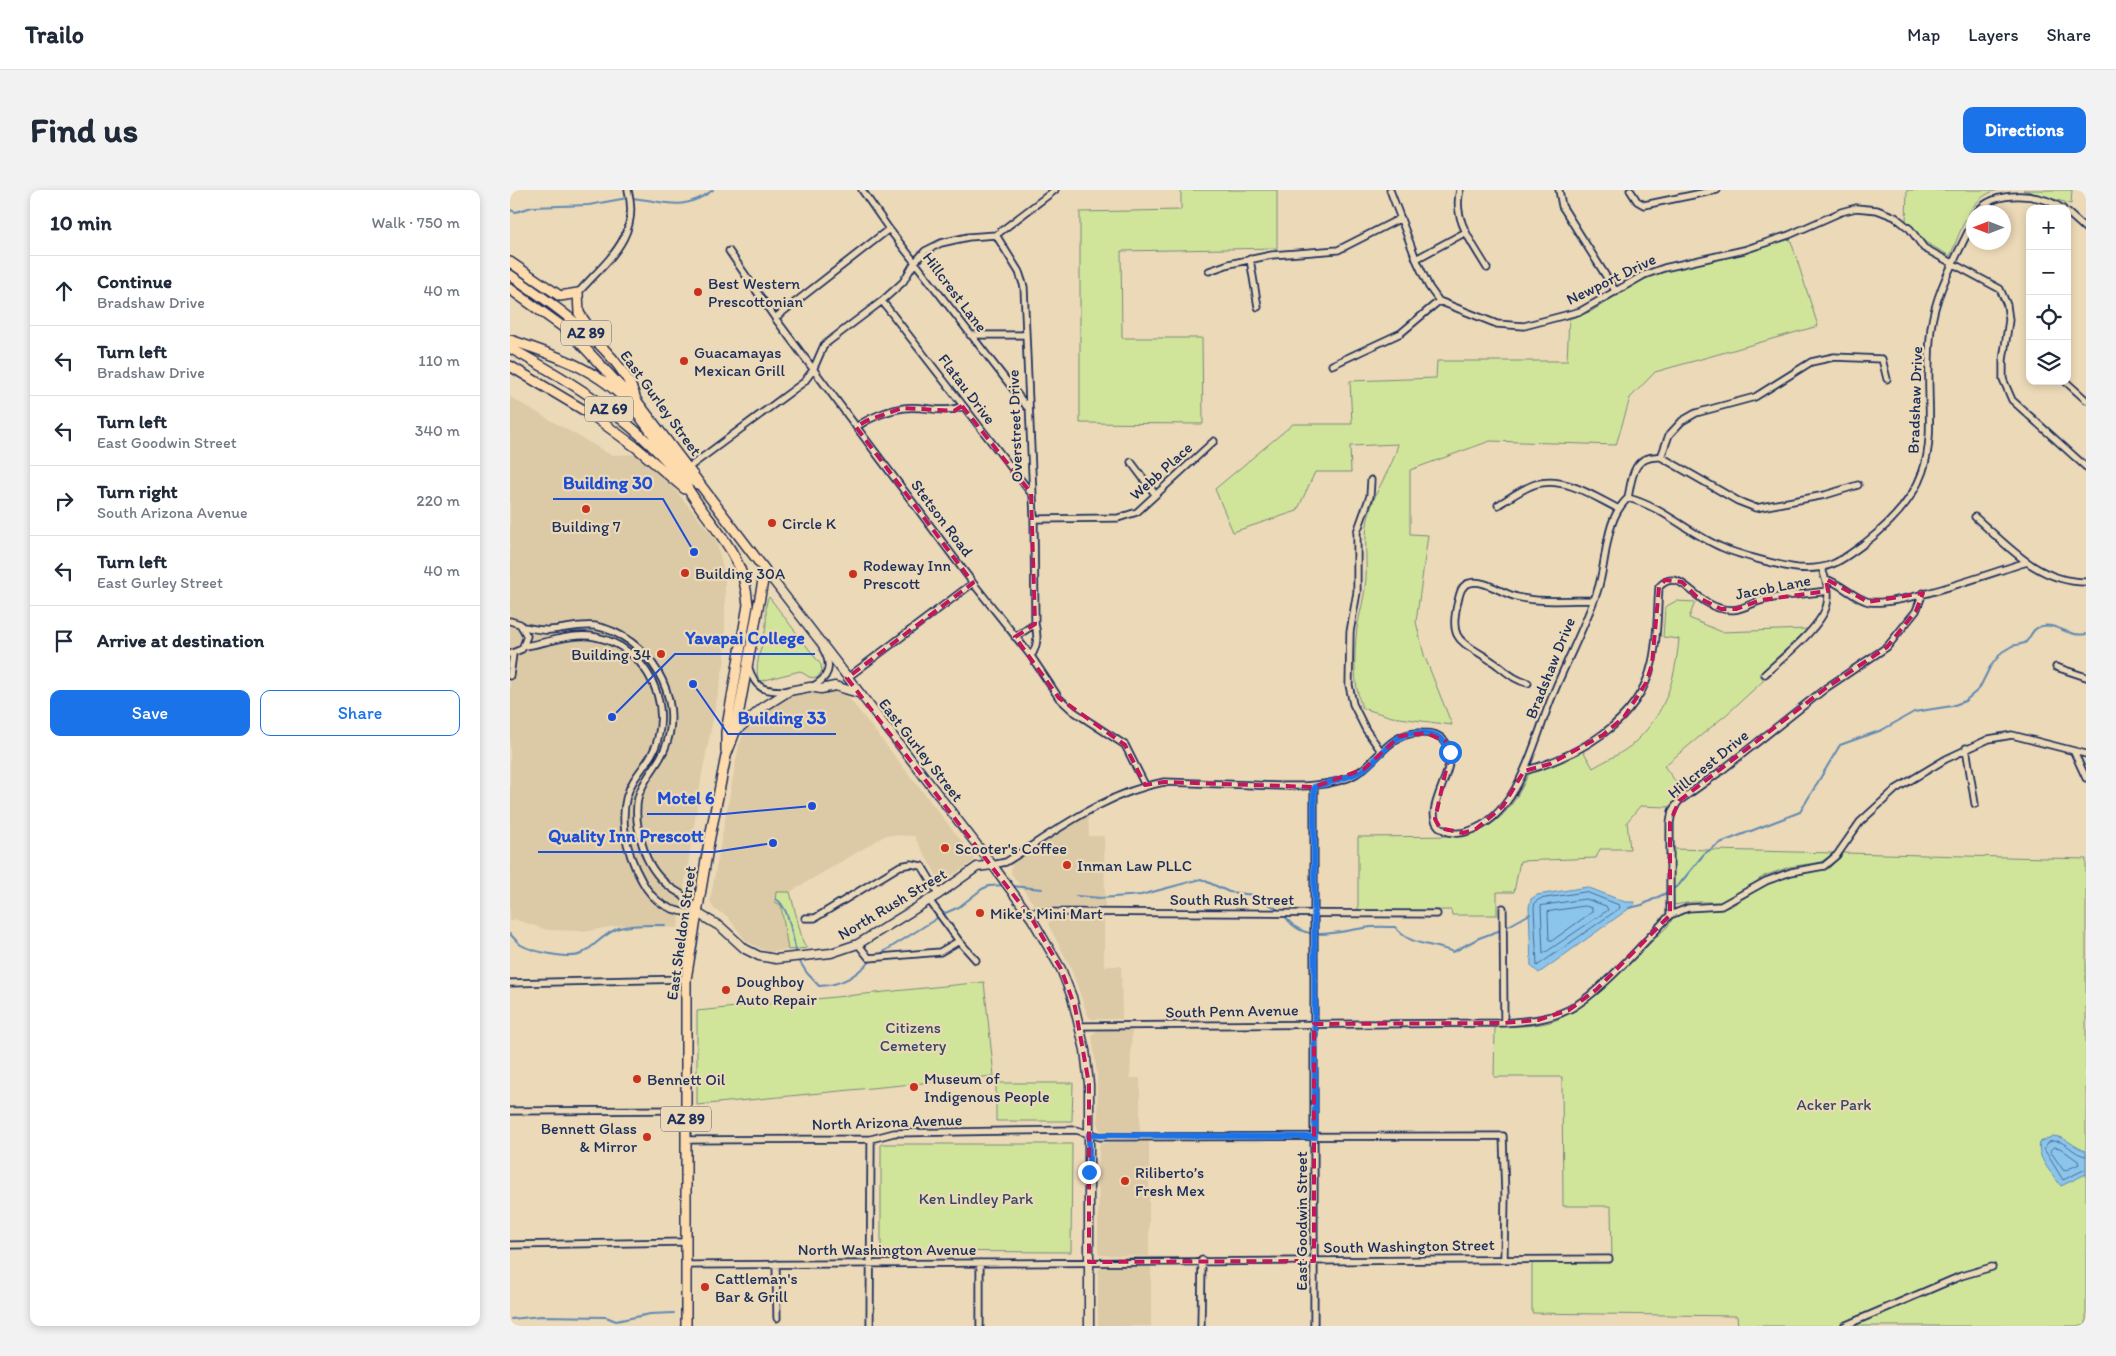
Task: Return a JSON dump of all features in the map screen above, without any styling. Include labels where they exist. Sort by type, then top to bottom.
[{"type":"main road","points":[[510,262],[560,296],[578,293],[579,313],[604,350]]},
{"type":"main road","name":"East Gurley Street","points":[[510,276],[520,281],[572,320],[604,350],[629,380],[636,400],[819,643],[992,865],[1027,912],[1047,943],[1061,969],[1080,1026],[1088,1079],[1089,1326]]},
{"type":"main road","points":[[510,289],[570,332],[621,387],[636,400]]},
{"type":"main road","points":[[510,340],[560,357],[608,384],[631,406],[684,474],[705,490]]},
{"type":"main road","name":"AZ 69","points":[[510,348],[586,392],[626,423],[678,475],[688,491]]},
{"type":"main road","name":"AZ 89","points":[[510,366],[592,415],[637,448],[688,491]]},
{"type":"main road","name":"East Sheldon Street","points":[[688,491],[732,550],[742,569],[747,588],[746,623],[726,732],[726,756]]},
{"type":"main road","name":"East Sheldon Street","points":[[686,1326],[686,979],[726,756],[735,732],[765,570]]},
{"type":"main road","points":[[735,732],[762,708],[789,690],[810,687],[821,689],[835,686],[858,693]]},
{"type":"main road","name":"North Rush Street","points":[[697,913],[721,926],[745,949],[759,956],[776,959],[831,953],[858,944],[939,894],[977,867],[992,865]]},
{"type":"street","points":[[578,293],[625,240],[632,204],[628,190]]},
{"type":"street","points":[[688,468],[804,382],[813,370],[824,345],[882,301],[903,282],[915,262],[925,251],[941,243],[968,237],[996,235],[1055,190]]},
{"type":"street","points":[[1332,365],[1401,333],[1440,301],[1429,287],[1416,259],[1390,190]]},
{"type":"street","points":[[1460,190],[1457,200],[1458,213],[1466,232],[1487,268]]},
{"type":"street","points":[[1559,190],[1562,206],[1616,292]]},
{"type":"street","points":[[1630,190],[1637,201],[1644,204],[1717,190]]},
{"type":"street","name":"Hillcrest Lane","points":[[864,191],[889,229],[1028,408]]},
{"type":"street","points":[[1983,205],[1988,200],[2002,194],[2015,193],[2057,205]]},
{"type":"street","name":"Newport Drive","points":[[1440,301],[1497,324],[1524,326],[1581,311],[1644,275],[1664,268],[1744,250],[1789,235],[1841,212],[1856,208],[1877,210],[1895,217],[1910,229],[1924,248],[2000,288],[2007,305],[2009,320],[2002,360],[2003,379],[2012,400],[2085,464]]},
{"type":"street","points":[[2071,216],[2086,229]]},
{"type":"street","points":[[1209,271],[1229,264],[1272,255],[1338,250],[1400,218]]},
{"type":"street","points":[[774,318],[889,229]]},
{"type":"street","points":[[1416,259],[1466,232]]},
{"type":"street","name":"Overstreet Drive","points":[[996,235],[1019,272],[1024,287],[1031,493],[1034,518],[1036,649],[1031,656]]},
{"type":"street","name":"Bradshaw Drive","points":[[1628,498],[1644,502],[1721,547],[1796,568],[1822,569],[1842,561],[1888,525],[1909,501],[1920,483],[1928,458],[1930,434],[1928,383],[1931,328],[1936,300],[1966,237]]},
{"type":"street","name":"Stetson Road","points":[[729,251],[774,318],[973,583],[1031,656],[1059,698],[1073,711],[1125,745],[1145,785]]},
{"type":"street","points":[[1250,259],[1258,307]]},
{"type":"street","name":"Flatau Drive","points":[[882,301],[1031,493]]},
{"type":"street","points":[[970,335],[1026,334]]},
{"type":"street","points":[[1662,457],[1669,435],[1682,421],[1696,413],[1755,397],[1811,362],[1834,357],[1882,359],[1887,379]]},
{"type":"street","points":[[2069,385],[2086,400]]},
{"type":"street","points":[[856,427],[866,421],[902,408],[918,407],[954,411],[962,406]]},
{"type":"street","name":"Webb Place","points":[[1034,518],[1118,518],[1137,512],[1214,441]]},
{"type":"street","points":[[1498,505],[1535,484],[1553,481],[1564,483],[1617,508],[1628,498],[1632,474],[1640,462],[1651,456],[1662,457],[1738,501],[1756,508],[1825,495],[1858,485]]},
{"type":"street","points":[[1131,462],[1155,494]]},
{"type":"street","points":[[1371,480],[1370,496],[1357,532],[1357,592],[1350,632],[1349,685],[1353,704],[1381,751]]},
{"type":"street","name":"Bradshaw Drive","points":[[992,865],[1006,862],[1107,800],[1145,785],[1164,782],[1314,787],[1349,777],[1364,769],[1381,751],[1400,736],[1414,732],[1436,734],[1446,741],[1450,752],[1448,768],[1435,807],[1435,819],[1440,828],[1450,833],[1463,833],[1476,829],[1503,806],[1516,788],[1524,771],[1552,694],[1593,600],[1604,567],[1612,521],[1617,508]]},
{"type":"street","points":[[1975,517],[2027,562],[2046,574],[2066,582],[2086,582]]},
{"type":"street","points":[[1826,579],[1839,583],[1868,602],[1882,602],[1923,593],[2027,562]]},
{"type":"street","points":[[1765,674],[1807,634],[1828,605],[1826,579],[1822,569]]},
{"type":"street","name":"Jacob Lane","points":[[1524,771],[1550,764],[1603,735],[1624,717],[1646,683],[1652,664],[1659,587],[1665,580],[1673,578],[1682,582],[1697,597],[1721,609],[1736,610],[1761,600],[1828,591]]},
{"type":"street","points":[[1528,683],[1512,677],[1491,660],[1462,642],[1456,633],[1454,618],[1461,589],[1469,583],[1477,582],[1516,597],[1593,600]]},
{"type":"street","points":[[847,678],[973,583]]},
{"type":"street","name":"Hillcrest Drive","points":[[1670,915],[1670,824],[1672,811],[1680,801],[1721,772],[1826,688],[1887,646],[1916,611],[1923,593]]},
{"type":"street","points":[[510,621],[524,627],[548,630],[576,626],[596,626],[626,639],[651,660],[664,682],[670,702],[670,722],[666,746],[645,781],[638,798],[637,816],[643,848],[650,864],[659,878],[682,894],[697,913]]},
{"type":"street","points":[[1015,637],[1035,624]]},
{"type":"street","points":[[524,627],[527,636],[525,646]]},
{"type":"street","points":[[510,676],[512,654],[525,646],[578,636],[596,637],[622,649],[643,665],[653,681],[659,699],[661,721],[653,753],[633,782],[627,795],[624,818],[626,840],[636,872],[655,900],[680,913],[697,913]]},
{"type":"street","points":[[810,687],[820,683],[827,676],[830,667],[819,643]]},
{"type":"street","points":[[748,664],[753,680],[758,686],[771,691],[789,690]]},
{"type":"street","points":[[2056,667],[2086,676]]},
{"type":"street","points":[[1503,908],[1504,1023],[1538,1020],[1569,1010],[1604,982],[1645,943],[1670,915],[1688,908],[1722,906],[1766,881],[1791,872],[1824,866],[1838,855],[1860,822],[1896,789],[1966,748],[1988,738],[2012,735],[2086,754]]},
{"type":"street","points":[[1966,748],[1975,804]]},
{"type":"street","points":[[2074,752],[2086,778]]},
{"type":"street","name":"East Goodwin Street","points":[[1314,787],[1316,912],[1314,1326]]},
{"type":"street","points":[[805,918],[815,918],[900,866],[911,864],[922,866],[939,894]]},
{"type":"street","points":[[929,900],[959,941],[976,960]]},
{"type":"street","name":"South Rush Street","points":[[1027,912],[1437,914]]},
{"type":"street","points":[[858,944],[869,958],[940,952],[959,941]]},
{"type":"street","points":[[510,983],[686,979]]},
{"type":"street","name":"South Penn Avenue","points":[[1080,1026],[1504,1023]]},
{"type":"street","points":[[510,1112],[686,1110]]},
{"type":"street","name":"North Arizona Avenue","points":[[685,1140],[871,1139],[894,1133],[1076,1130],[1089,1135],[1503,1136],[1506,1195],[1504,1259]]},
{"type":"street","points":[[870,1326],[871,1139]]},
{"type":"street","points":[[510,1245],[686,1242]]},
{"type":"street","name":"South Washington Street","points":[[1089,1262],[1609,1259]]},
{"type":"street","points":[[1201,1326],[1202,1260]]},
{"type":"street","name":"North Washington Avenue","points":[[686,1265],[1089,1262]]},
{"type":"street","points":[[980,1263],[980,1326]]},
{"type":"street","points":[[776,1264],[777,1318]]},
{"type":"street","points":[[1844,1326],[1961,1276],[1992,1267]]},
{"type":"highlighted area","points":[[962,406],[1031,493],[1035,624],[1015,637],[1059,698],[1125,745],[1145,785],[1164,782],[1314,787],[1364,769],[1400,736],[1426,733],[1445,741],[1450,752],[1435,819],[1440,828],[1463,833],[1476,829],[1503,806],[1524,771],[1550,764],[1603,735],[1624,717],[1646,683],[1652,664],[1659,587],[1665,580],[1682,582],[1697,597],[1721,609],[1736,609],[1761,600],[1828,591],[1826,579],[1868,602],[1923,593],[1916,611],[1887,647],[1826,688],[1679,801],[1670,823],[1670,915],[1597,989],[1569,1010],[1538,1020],[1504,1023],[1314,1024],[1314,1261],[1089,1262],[1089,1084],[1075,1007],[1061,969],[1032,919],[847,678],[973,583],[856,427],[866,421],[902,408],[954,411]]},
{"type":"shaded area","points":[[510,397],[611,455],[641,454],[664,476],[716,540],[725,576],[725,659],[702,774],[678,928],[621,925],[588,931],[547,930],[514,919],[510,922]]},
{"type":"shaded area","points":[[831,688],[845,693],[974,857],[974,861],[941,883],[914,836],[886,835],[790,892],[776,892],[781,905],[788,950],[767,952],[746,941],[727,916],[714,909],[710,901],[739,745],[746,728],[758,713],[782,697],[798,692],[821,693]]},
{"type":"shaded area","points":[[1088,814],[1089,836],[1104,836],[1105,908],[1035,906],[1011,873],[1012,864]]},
{"type":"shaded area","points":[[1104,916],[1104,966],[1121,966],[1122,1019],[1092,1019],[1088,1016],[1070,966],[1048,924],[1053,917]]},
{"type":"shaded area","points":[[1132,1029],[1130,1078],[1140,1078],[1140,1131],[1103,1132],[1098,1125],[1097,1075],[1092,1035],[1098,1030]]},
{"type":"shaded area","points":[[1149,1141],[1149,1256],[1100,1255],[1098,1253],[1099,1145],[1103,1143]]},
{"type":"shaded area","points":[[1103,1265],[1151,1265],[1151,1326],[1098,1326],[1098,1271]]},
{"type":"green space","points":[[1181,190],[1277,190],[1277,248],[1121,251],[1122,338],[1202,338],[1203,424],[1080,423],[1080,212],[1181,210]]},
{"type":"green space","points":[[1907,190],[1998,190],[1980,199],[1975,205],[1966,205],[1966,218],[1950,256],[1925,242],[1906,221]]},
{"type":"green space","points":[[2023,190],[2072,190],[2071,204]]},
{"type":"green space","points":[[1790,238],[1818,326],[1655,372],[1630,398],[1616,445],[1490,441],[1410,470],[1410,534],[1428,535],[1416,622],[1424,655],[1452,725],[1392,717],[1362,708],[1357,689],[1355,658],[1357,628],[1364,598],[1368,520],[1376,494],[1396,453],[1398,444],[1350,446],[1351,472],[1315,472],[1297,511],[1233,532],[1215,489],[1293,424],[1352,424],[1350,381],[1436,378],[1437,361],[1567,361],[1569,319],[1592,311],[1634,284],[1661,272],[1762,248]]},
{"type":"green space","points":[[769,597],[821,665],[822,671],[817,678],[809,677],[800,671],[761,681],[758,679],[757,665],[765,631],[766,606]]},
{"type":"green space","points":[[1676,601],[1695,602],[1689,618],[1722,632],[1808,629],[1759,674],[1764,680],[1727,714],[1664,766],[1685,794],[1668,807],[1640,806],[1627,822],[1630,849],[1600,849],[1596,858],[1520,861],[1514,892],[1497,892],[1497,915],[1452,915],[1451,910],[1358,911],[1358,837],[1466,836],[1497,820],[1511,805],[1528,775],[1582,749],[1593,768],[1631,746],[1646,731],[1667,695],[1675,668],[1679,639],[1663,637],[1665,607]]},
{"type":"green space","points":[[1672,849],[1834,853],[1821,862],[1789,867],[1764,876],[1733,899],[1722,902],[1693,902],[1674,905]]},
{"type":"green space","name":"Acker Park","points":[[1844,853],[2086,859],[2086,1326],[1738,1326],[1737,1316],[1532,1313],[1532,1262],[1612,1260],[1611,1206],[1563,1206],[1562,1077],[1494,1077],[1495,1027],[1526,1026],[1556,1020],[1584,1004],[1599,992],[1668,926],[1674,916],[1690,911],[1721,910],[1733,905],[1766,884],[1792,875],[1829,868]]},
{"type":"green space","points":[[776,892],[790,892],[803,942],[807,948],[788,950],[781,905],[775,902]]},
{"type":"green space","name":"Citizens Cemetery","points":[[984,982],[994,1076],[697,1105],[697,1011]]},
{"type":"green space","points":[[996,1083],[1073,1083],[1072,1121],[996,1121]]},
{"type":"green space","name":"Ken Lindley Park","points":[[881,1144],[1072,1144],[1071,1252],[881,1251]]},
{"type":"water","points":[[1587,887],[1625,902],[1634,902],[1634,905],[1539,973],[1531,966],[1529,907],[1531,899],[1537,895]]},
{"type":"water","points":[[2053,1136],[2062,1138],[2086,1151],[2086,1174],[2061,1186],[2043,1160],[2039,1148],[2040,1142]]},
{"type":"waterway","points":[[632,198],[673,204],[692,201],[713,190]]},
{"type":"waterway","points":[[510,210],[516,212],[532,207],[589,205],[627,198]]},
{"type":"waterway","points":[[1672,889],[1678,886],[1704,854],[1720,843],[1800,812],[1840,745],[1882,730],[1914,712],[1952,706],[1965,701],[1979,689],[1990,667],[2002,652],[2012,646],[2025,643],[2037,628],[2049,626],[2079,635],[2086,634]]},
{"type":"waterway","points":[[1076,896],[1101,898],[1141,895],[1201,879],[1229,892],[1254,895],[1282,912]]},
{"type":"waterway","points":[[943,914],[959,907],[982,889],[989,886],[1005,885]]},
{"type":"waterway","points":[[1012,886],[1042,889]]},
{"type":"waterway","points":[[1629,908],[1642,905],[1668,892]]},
{"type":"waterway","points":[[776,899],[781,903],[787,916],[797,954]]},
{"type":"waterway","points":[[1505,928],[1530,914]]},
{"type":"waterway","points":[[1285,916],[1292,925],[1310,933],[1320,934],[1372,927],[1395,927],[1408,938],[1422,944],[1453,952],[1479,938],[1501,930]]},
{"type":"waterway","points":[[877,956],[939,917]]},
{"type":"waterway","points":[[510,934],[521,945],[533,950],[576,956],[586,951],[608,933],[619,928],[636,925],[665,925]]},
{"type":"waterway","points":[[798,959],[819,986],[842,982],[860,971],[872,960]]},
{"type":"waterway","points":[[511,1319],[541,1316],[606,1317],[616,1321],[650,1314],[674,1313]]},
{"type":"place","name":"Best Western Prescottonian","points":[[698,292]]},
{"type":"place","name":"Guacamayas Mexican Grill","points":[[684,361]]},
{"type":"place","name":"Building 7","points":[[586,509]]},
{"type":"place","name":"Circle K","points":[[772,523]]},
{"type":"place","name":"Building 30","points":[[694,552]]},
{"type":"place","name":"Building 30A","points":[[685,573]]},
{"type":"place","name":"Rodeway Inn Prescott","points":[[853,574]]},
{"type":"place","name":"Building 34","points":[[661,654]]},
{"type":"place","name":"Building 33","points":[[693,684]]},
{"type":"place","name":"Yavapai College","points":[[612,717]]},
{"type":"place","name":"Motel 6","points":[[812,806]]},
{"type":"place","name":"Quality Inn Prescott","points":[[773,843]]},
{"type":"place","name":"Scooter's Coffee","points":[[945,848]]},
{"type":"place","name":"Inman Law PLLC","points":[[1067,865]]},
{"type":"place","name":"Mike's Mini Mart","points":[[980,913]]},
{"type":"place","name":"Doughboy Auto Repair","points":[[726,990]]},
{"type":"place","name":"Bennett Oil","points":[[637,1079]]},
{"type":"place","name":"Museum of Indigenous People","points":[[914,1087]]},
{"type":"place","name":"Bennett Glass & Mirror","points":[[647,1137]]},
{"type":"place","name":"Riliberto’s Fresh Mex","points":[[1125,1181]]},
{"type":"place","name":"Cattleman's Bar & Grill","points":[[705,1287]]},
{"type":"route","points":[[1089,1172],[1089,1135],[1100,1137],[1315,1137],[1316,907],[1314,787],[1349,777],[1364,769],[1387,745],[1400,736],[1414,732],[1436,734],[1446,741],[1450,752]]}]
